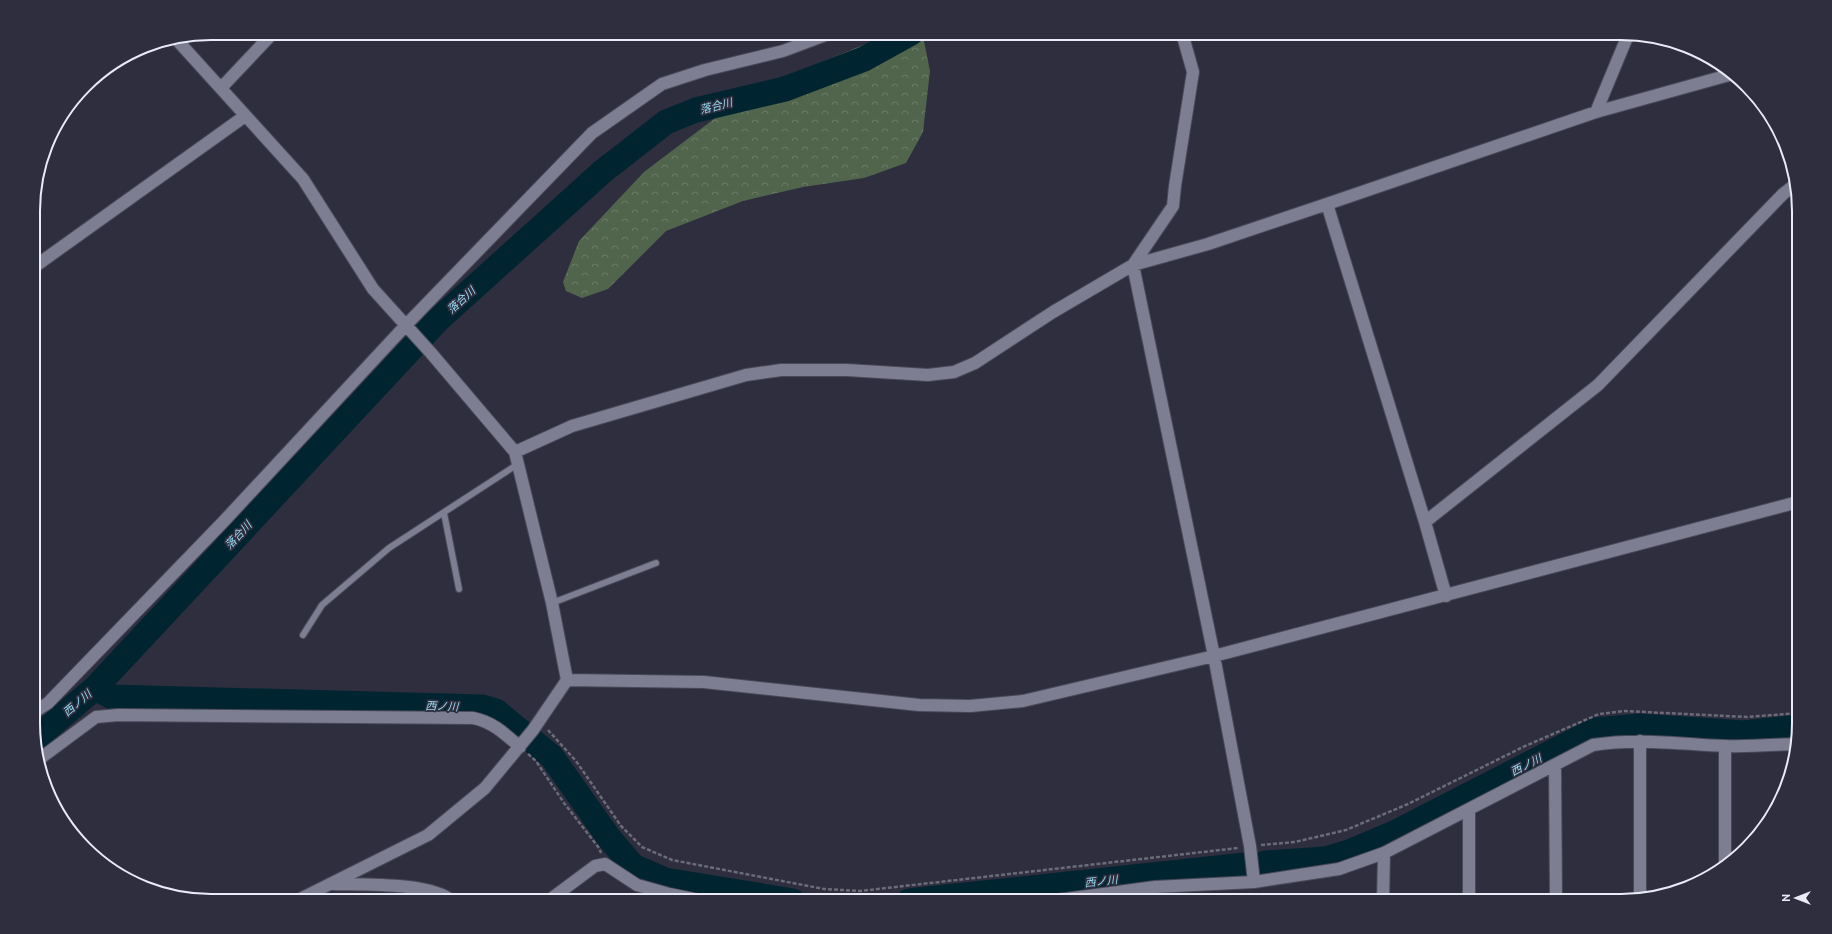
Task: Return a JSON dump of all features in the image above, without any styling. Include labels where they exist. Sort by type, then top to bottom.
[{"type":"street","points":[[221,88],[266,40]]},
{"type":"street","points":[[40,708],[48,703],[224,521],[592,133],[662,84],[705,70],[783,52],[813,40]]},
{"type":"street","points":[[1184,40],[1193,72],[1173,206],[1133,265],[1214,656],[1250,846],[1254,882]]},
{"type":"street","points":[[1596,112],[1626,40]]},
{"type":"street","points":[[179,43],[303,179],[373,289],[431,353],[515,452],[552,603],[567,680],[522,744],[485,788],[428,835],[311,894]]},
{"type":"street","points":[[515,452],[572,426],[746,375],[781,370],[847,370],[928,375],[954,372],[975,363],[1053,312],[1133,265],[1208,244],[1596,112],[1726,76]]},
{"type":"street","points":[[40,263],[245,116]]},
{"type":"street","points":[[1425,522],[1598,385],[1783,194],[1791,188]]},
{"type":"street","points":[[1327,204],[1425,522],[1446,596]]},
{"type":"street","points":[[567,680],[704,682],[919,705],[970,706],[1023,701],[1214,656],[1792,504]]},
{"type":"street","points":[[43,756],[96,717],[118,714],[474,718],[486,721],[522,744]]},
{"type":"street","points":[[1103,894],[1155,887],[1254,882],[1339,869],[1384,853],[1593,746],[1618,741],[1725,746],[1791,744]]},
{"type":"street","points":[[1640,741],[1640,893]]},
{"type":"street","points":[[1724,860],[1725,746]]},
{"type":"street","points":[[1555,766],[1556,894]]},
{"type":"street","points":[[1469,809],[1469,894]]},
{"type":"street","points":[[1383,894],[1384,853]]},
{"type":"street","points":[[560,894],[595,866],[605,864],[637,885],[668,894]]},
{"type":"street","points":[[332,884],[416,888],[441,894]]},
{"type":"lane","points":[[303,635],[322,605],[389,548],[518,464]]},
{"type":"lane","points":[[444,513],[459,589]]},
{"type":"lane","points":[[552,603],[656,563]]},
{"type":"path","points":[[536,725],[576,761],[621,826],[642,847],[672,860],[824,889],[860,891],[1295,842],[1346,830],[1408,804],[1523,747],[1599,714],[1624,711],[1747,717],[1792,714]]},
{"type":"path","points":[[522,744],[536,761],[564,803],[599,848],[605,864]]},
{"type":"green space","points":[[876,40],[924,40],[930,71],[923,132],[906,163],[864,178],[803,187],[743,201],[666,231],[608,289],[582,298],[566,291],[563,282],[579,241],[644,172],[731,106],[804,69]]},
{"type":"waterway","name":"落合川","points":[[40,735],[95,688],[439,319],[602,172],[666,122],[696,110],[785,89],[864,59],[898,40]]},
{"type":"waterway","name":"西ノ川","points":[[95,688],[112,697],[482,707],[496,711],[552,757],[609,838],[633,866],[665,880],[750,894]]},
{"type":"waterway","name":"西ノ川","points":[[1265,863],[1325,859],[1349,852],[1394,833],[1595,730],[1640,726],[1744,733],[1792,728]]},
{"type":"waterway","name":"西ノ川","points":[[974,894],[1245,865]]}]
